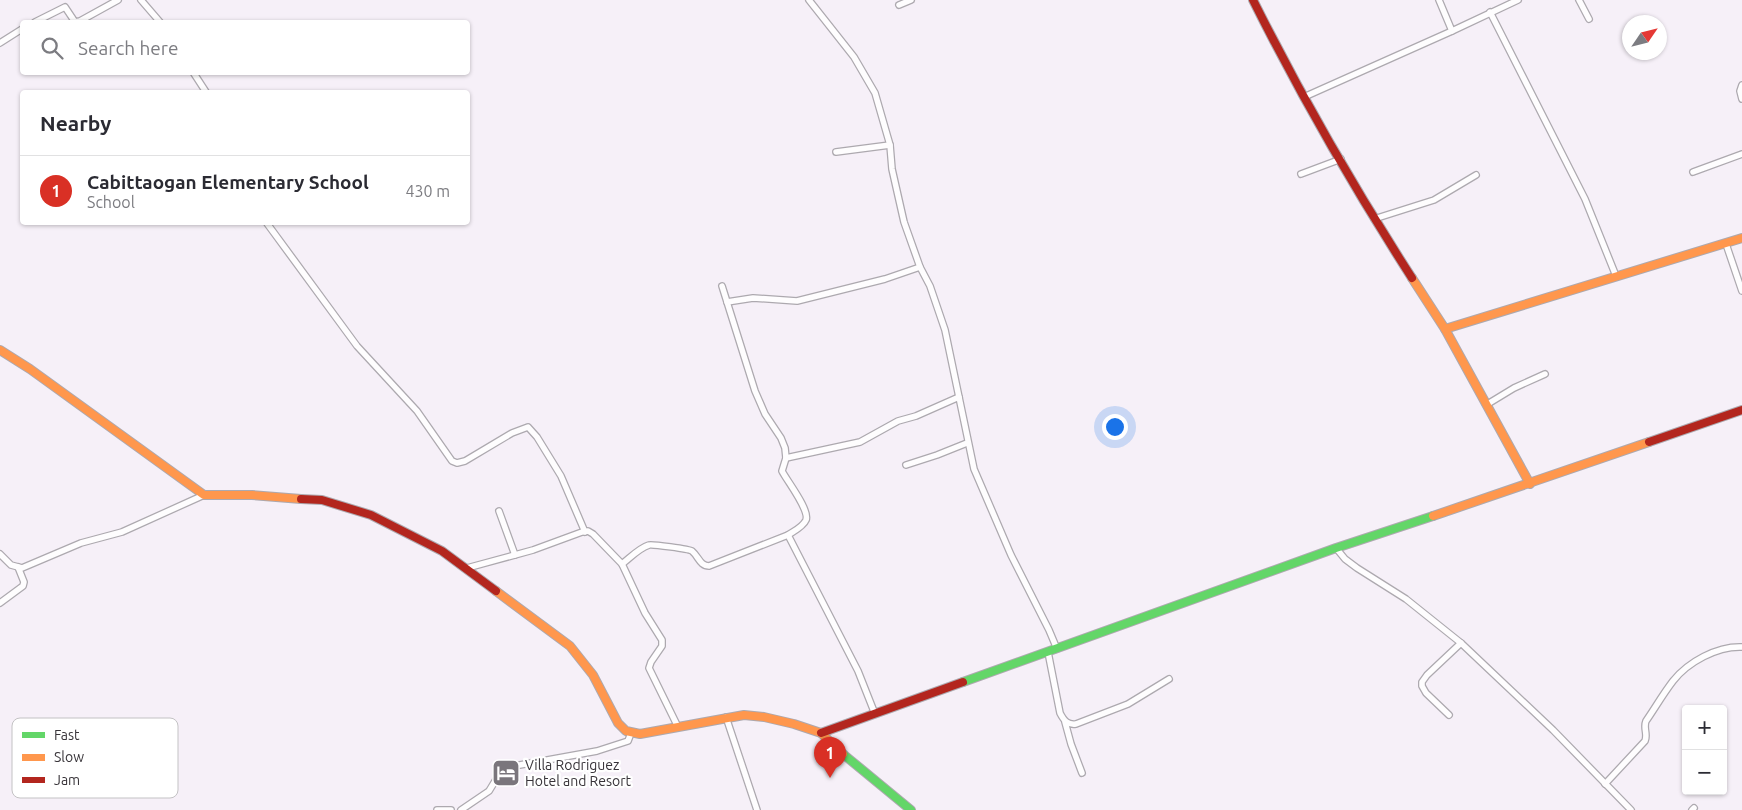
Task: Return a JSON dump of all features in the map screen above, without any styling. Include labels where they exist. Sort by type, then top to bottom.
[{"type":"street","points":[[82,20],[118,0]]},
{"type":"street","points":[[141,0],[158,20]]},
{"type":"street","points":[[809,0],[835,31],[866,76],[875,93],[890,145],[892,169],[904,222],[940,315],[974,469],[1020,575],[1042,615],[1057,649]]},
{"type":"street","points":[[899,5],[912,0]]},
{"type":"street","points":[[1253,0],[1278,52],[1374,219],[1445,329],[1530,484]]},
{"type":"street","points":[[1439,0],[1452,31]]},
{"type":"street","points":[[1304,97],[1518,0]]},
{"type":"street","points":[[1579,0],[1589,19]]},
{"type":"street","points":[[38,20],[63,7],[66,8],[72,20]]},
{"type":"street","points":[[1490,12],[1585,199],[1616,276]]},
{"type":"street","points":[[0,43],[20,30]]},
{"type":"street","points":[[195,75],[205,90]]},
{"type":"street","points":[[1742,85],[1740,92],[1742,99]]},
{"type":"street","points":[[836,152],[890,145]]},
{"type":"street","points":[[1693,172],[1742,154]]},
{"type":"street","points":[[1301,174],[1341,159]]},
{"type":"street","points":[[1374,219],[1434,200],[1476,175]]},
{"type":"street","points":[[268,225],[351,339],[421,416],[452,461],[457,463],[465,461],[512,433],[528,427],[537,437],[561,476],[584,532]]},
{"type":"street","points":[[1445,329],[1742,238]]},
{"type":"street","points":[[1726,244],[1742,292]]},
{"type":"street","points":[[727,302],[753,298],[796,302],[885,279],[920,267]]},
{"type":"street","points":[[622,564],[645,547],[652,545],[687,549],[702,564],[709,566],[788,535],[803,525],[807,517],[804,508],[782,471],[786,458],[785,448],[765,414],[755,392],[739,346],[722,286]]},
{"type":"street","points":[[0,350],[30,369],[204,495]]},
{"type":"street","points":[[1486,405],[1514,388],[1545,374]]},
{"type":"street","points":[[786,458],[860,442],[898,421],[916,416],[959,397]]},
{"type":"street","points":[[821,733],[1336,548],[1530,484],[1742,410]]},
{"type":"street","points":[[906,465],[968,444]]},
{"type":"street","points":[[0,554],[11,565],[18,568],[29,565],[81,543],[122,532],[204,495],[252,495],[332,502],[371,515],[442,551],[570,646],[595,678],[621,727],[631,733],[640,734],[744,715],[764,717],[821,733],[911,810]]},
{"type":"street","points":[[499,511],[515,555]]},
{"type":"street","points":[[467,568],[515,555],[584,532],[592,534],[622,564],[644,613],[662,640],[662,646],[651,662],[650,668],[678,727]]},
{"type":"street","points":[[788,535],[858,671],[875,714]]},
{"type":"street","points":[[1336,548],[1345,559],[1406,599],[1461,643],[1553,730],[1631,810]]},
{"type":"street","points":[[0,603],[24,586],[18,568]]},
{"type":"street","points":[[1449,715],[1426,693],[1422,682],[1461,643]]},
{"type":"street","points":[[1605,784],[1645,741],[1647,736],[1644,726],[1646,721],[1673,681],[1681,673],[1717,650],[1742,647]]},
{"type":"street","points":[[1048,652],[1060,713],[1065,722],[1082,773]]},
{"type":"street","points":[[1065,722],[1076,724],[1128,704],[1169,679]]},
{"type":"street","points":[[726,718],[757,810]]},
{"type":"street","points":[[461,810],[489,791],[503,768],[613,746],[628,741],[631,733]]},
{"type":"street","points":[[437,810],[450,810]]},
{"type":"traffic: fast","points":[[963,682],[1336,548],[1433,516]]},
{"type":"traffic: fast","points":[[843,754],[911,810]]},
{"type":"traffic: slow","points":[[1445,329],[1742,238]]},
{"type":"traffic: slow","points":[[1412,278],[1445,329],[1530,484]]},
{"type":"traffic: slow","points":[[0,350],[30,369],[204,495],[252,495],[301,499]]},
{"type":"traffic: slow","points":[[1433,516],[1649,442]]},
{"type":"traffic: slow","points":[[496,591],[570,646],[593,675],[618,723],[626,731],[640,734],[744,715],[764,717],[821,733],[843,754]]},
{"type":"traffic: jam","points":[[1253,0],[1329,141],[1369,210],[1412,278]]},
{"type":"traffic: jam","points":[[1649,442],[1742,410]]},
{"type":"traffic: jam","points":[[301,499],[322,500],[371,515],[442,551],[496,591]]},
{"type":"traffic: jam","points":[[821,733],[963,682]]},
{"type":"place","name":"Villa Rodriguez Hotel and Resort","points":[[506,773]]},
{"type":"place","name":"Cabittaogan Elementary School","points":[[830,778]]}]
